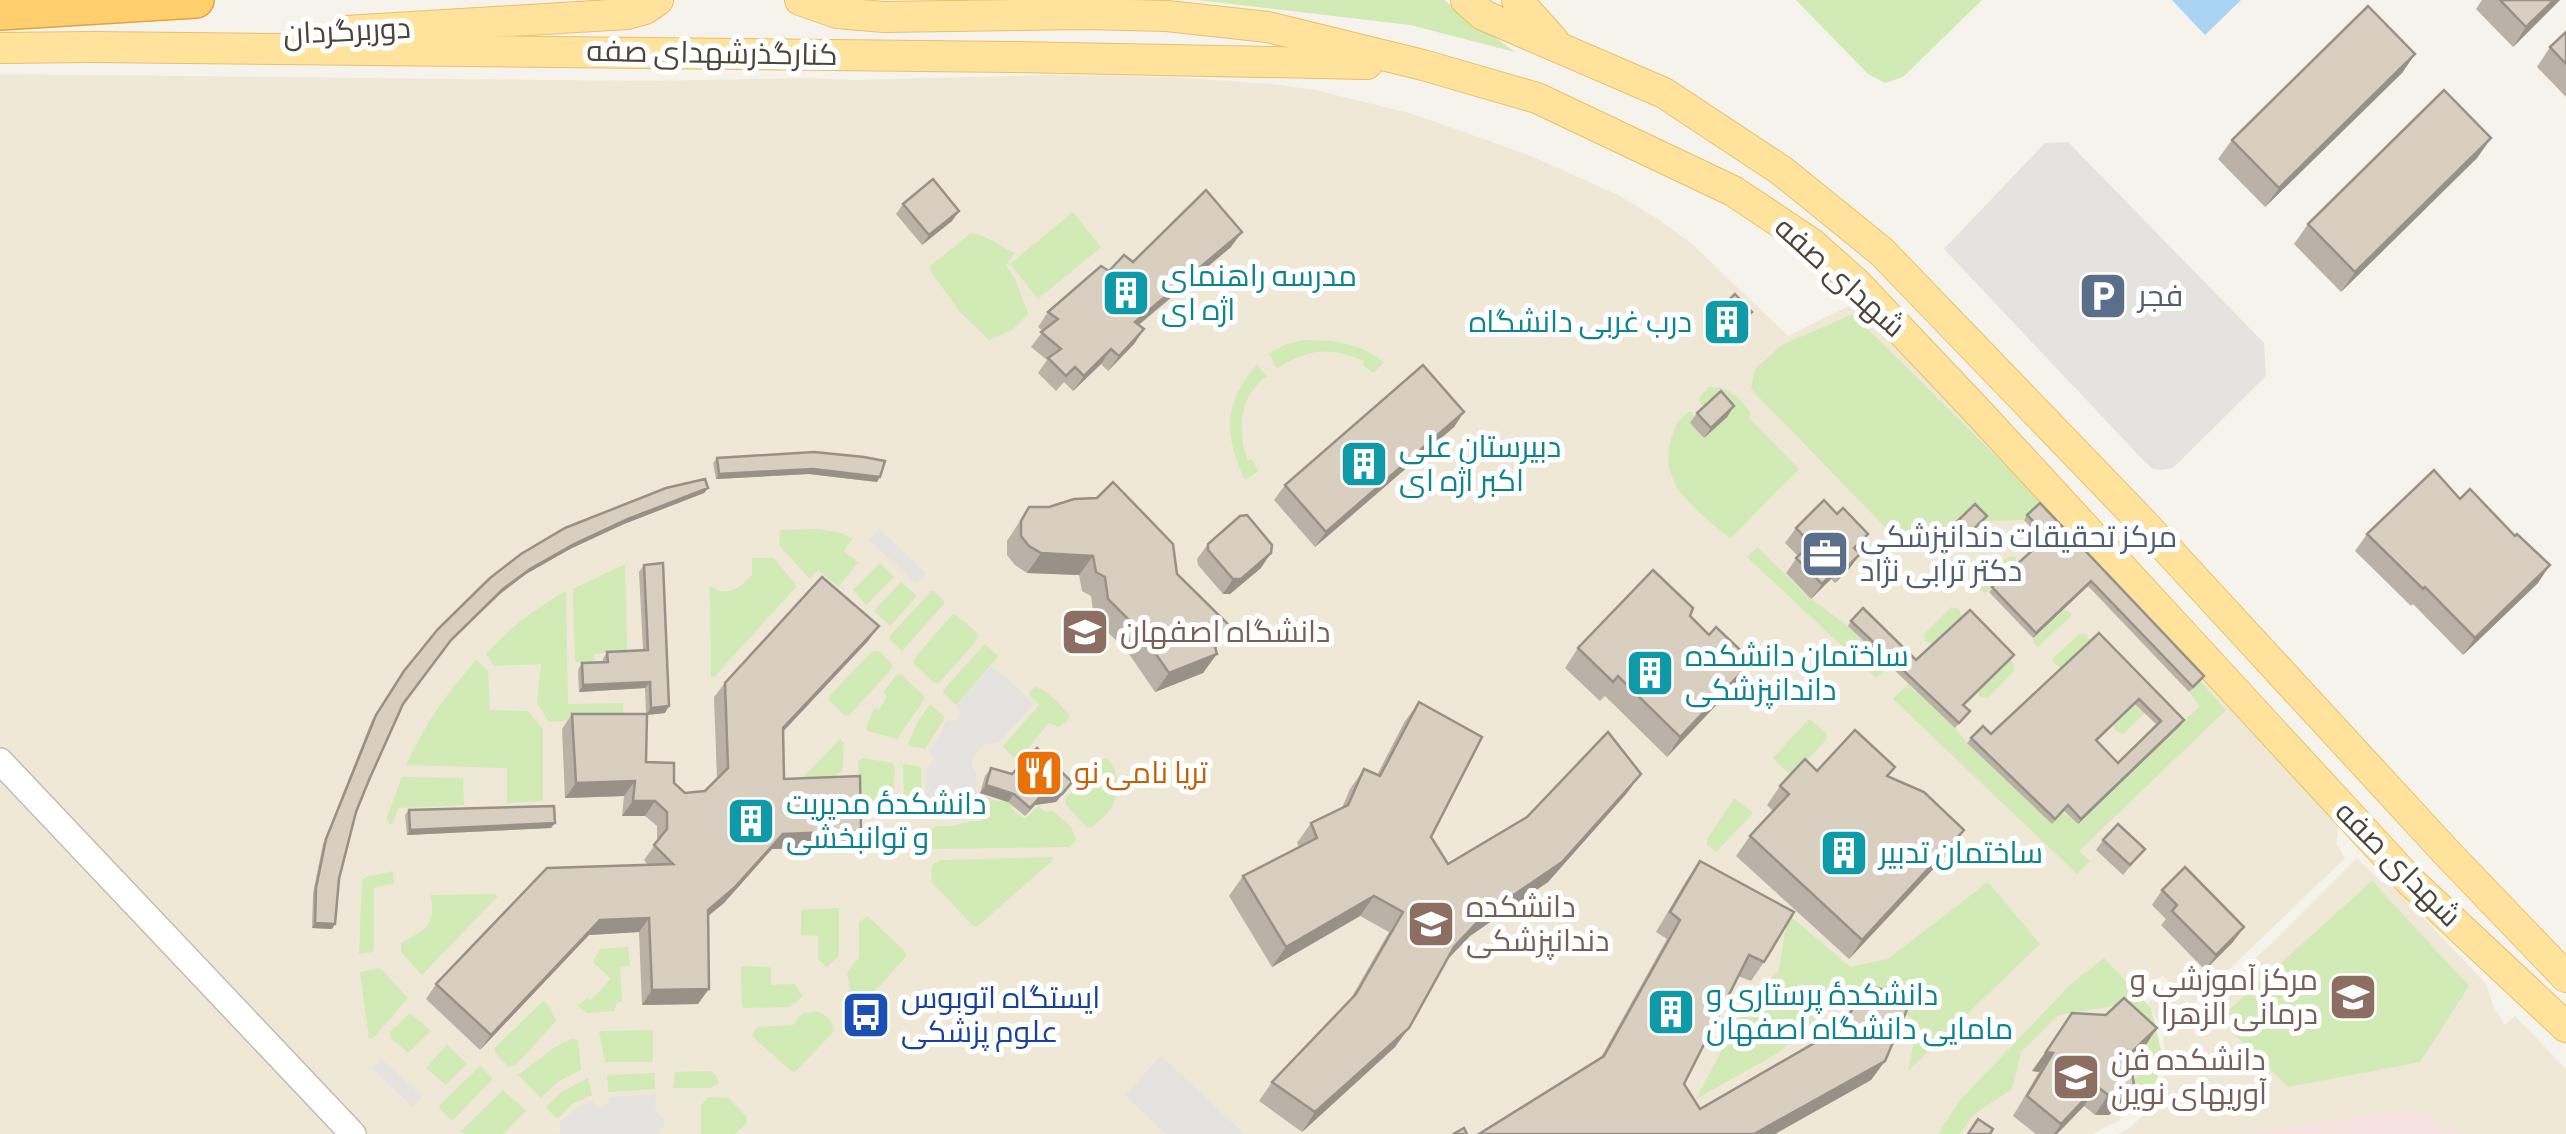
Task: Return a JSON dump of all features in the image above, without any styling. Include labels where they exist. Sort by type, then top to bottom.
[{"type":"highway","points":[[0,12],[196,0]]},
{"type":"main road","name":"دوربرگردان","points":[[93,46],[627,14],[658,0]]},
{"type":"main road","name":"شهدای صفه","points":[[800,0],[838,14],[884,17],[1167,16],[1268,27],[1537,98],[1733,191],[1811,242],[1858,284],[2410,882],[2566,1027]]},
{"type":"main road","name":"شهدای صفه","points":[[1466,0],[1483,14],[1664,93],[1782,171],[1882,252],[2144,524],[2566,977]]},
{"type":"main road","points":[[1517,0],[1558,46]]},
{"type":"main road","name":"کنارگذرشهدای صفه","points":[[0,48],[1032,57],[1423,65]]},
{"type":"main road","points":[[2360,828],[2374,829],[2387,823],[2395,812],[2396,798]]},
{"type":"main road","points":[[2410,882],[2413,868],[2422,858],[2434,852],[2447,853]]},
{"type":"street","points":[[0,761],[353,1134]]},
{"type":"shaded area","name":"دانشگاه اصفهان","points":[[0,74],[647,81],[1171,77],[1315,90],[1413,114],[1531,156],[1618,195],[1658,219],[1692,244],[1788,336],[1851,305],[1867,313],[2339,809],[2337,845],[2345,858],[2191,1006],[2180,994],[2196,1014],[2357,858],[2382,883],[2396,889],[2487,985],[2492,1004],[2505,1025],[2515,1016],[2566,1069],[2566,1134],[2117,1134],[2145,1113],[2164,1076],[2162,1030],[2148,1003],[2169,982],[2162,975],[2139,998],[2158,1040],[2143,1099],[2118,1121],[2092,1134],[0,1134]]},
{"type":"shaded area","name":"فجر","points":[[2068,142],[2264,343],[2266,376],[2173,468],[2153,469],[2143,460],[1944,249],[2045,143]]},
{"type":"shaded area","points":[[879,529],[926,573],[916,583],[869,540]]},
{"type":"shaded area","points":[[991,667],[1034,704],[999,742],[984,745],[974,756],[976,810],[951,818],[940,810],[925,809],[926,770],[935,758],[929,752],[947,721],[958,720],[961,715],[956,705]]},
{"type":"shaded area","points":[[1161,1056],[1244,1134],[1166,1134],[1125,1095]]},
{"type":"shaded area","points":[[381,1059],[422,1097],[413,1107],[372,1068]]},
{"type":"shaded area","points":[[656,1094],[655,1110],[665,1120],[656,1134],[558,1134],[559,1122],[592,1100],[602,1108],[609,1097]]},
{"type":"shaded area","points":[[2403,1110],[2421,1113],[2457,1134],[2243,1134]]},
{"type":"green space","points":[[1197,0],[1444,0],[1515,52],[1410,25]]},
{"type":"green space","points":[[1796,0],[1982,0],[1903,77],[1885,83],[1868,74]]},
{"type":"green space","points":[[1073,212],[1101,247],[1038,299],[1010,264]]},
{"type":"green space","points":[[971,233],[1015,253],[1006,265],[1028,314],[1012,330],[989,340],[961,313],[931,272],[930,266]]},
{"type":"green space","points":[[1853,314],[2041,501],[2024,520],[1983,521],[1971,510],[1931,546],[1904,530],[1886,528],[1751,389],[1755,369],[1782,345]]},
{"type":"green space","points":[[1304,340],[1357,347],[1384,363],[1373,373],[1363,365],[1364,361],[1340,353],[1320,352],[1300,356],[1277,368],[1269,354]]},
{"type":"green space","points":[[1257,365],[1267,376],[1245,404],[1242,438],[1248,461],[1252,459],[1258,471],[1245,480],[1233,449],[1230,420],[1238,392]]},
{"type":"green space","points":[[1708,387],[1738,397],[1751,413],[1749,418],[1799,469],[1730,539],[1683,495],[1669,468],[1668,453],[1675,428],[1690,411],[1695,416],[1691,423],[1705,409],[1698,400]]},
{"type":"green space","points":[[818,529],[852,539],[844,551],[858,563],[838,587],[818,570],[810,579],[779,545],[780,530]]},
{"type":"green space","points":[[1757,547],[1889,666],[1876,678],[1747,557]]},
{"type":"green space","points":[[2008,557],[2015,557],[2018,566],[2062,609],[2070,612],[2071,616],[2038,647],[2033,638],[2044,628],[1993,588],[1985,593],[1980,589],[1981,580]]},
{"type":"green space","points":[[752,558],[774,558],[796,587],[711,677],[710,586],[722,591],[738,587],[752,575]]},
{"type":"green space","points":[[880,563],[894,577],[866,605],[853,590]]},
{"type":"green space","points":[[625,564],[627,651],[594,654],[593,664],[575,662],[573,589]]},
{"type":"green space","points":[[901,582],[917,596],[890,626],[874,611]]},
{"type":"green space","points":[[566,591],[568,704],[623,703],[624,716],[549,722],[537,703],[541,664],[494,666],[486,654],[523,619]]},
{"type":"green space","points":[[931,591],[944,604],[902,651],[890,636]]},
{"type":"green space","points":[[1951,607],[1959,609],[1962,620],[1998,671],[2010,660],[2013,662],[2014,671],[1988,698],[1979,696],[1937,642],[1925,641],[1924,634]]},
{"type":"green space","points":[[955,614],[978,634],[977,640],[939,683],[934,683],[914,664],[914,659]]},
{"type":"green space","points":[[2080,634],[2086,634],[2146,712],[2123,734],[2117,732],[2066,664],[2061,668],[2052,659]]},
{"type":"green space","points":[[985,644],[998,656],[956,705],[943,693],[944,689]]},
{"type":"green space","points":[[873,651],[892,664],[892,669],[845,716],[829,696]]},
{"type":"green space","points":[[476,660],[488,671],[490,710],[528,711],[543,729],[543,801],[507,803],[507,768],[406,765],[437,710]]},
{"type":"green space","points":[[900,674],[924,700],[897,739],[868,731],[874,708],[879,710],[887,696],[883,693]]},
{"type":"green space","points":[[2200,681],[2226,710],[2079,851],[2090,861],[2077,874],[1893,699],[1908,684],[1967,743],[2078,823],[2200,706],[2189,692]]},
{"type":"green space","points":[[1035,687],[1058,703],[1069,715],[1068,720],[1059,727],[1049,723],[1023,754],[1013,757],[1003,746],[1039,705],[1030,696]]},
{"type":"green space","points":[[930,704],[945,717],[925,749],[909,746],[917,723]]},
{"type":"green space","points":[[1809,719],[1827,734],[1827,739],[1790,775],[1773,758]]},
{"type":"green space","points":[[840,739],[844,743],[842,772],[834,780],[799,782]]},
{"type":"green space","points":[[864,758],[892,763],[895,767],[889,813],[858,810],[858,761]]},
{"type":"green space","points":[[1106,758],[1116,775],[1116,797],[1108,812],[1088,828],[1065,799],[1097,761]]},
{"type":"green space","points":[[903,764],[921,767],[922,812],[904,810]]},
{"type":"green space","points":[[402,777],[463,778],[464,805],[398,808],[389,824],[387,817]]},
{"type":"green space","points":[[1005,783],[1014,800],[1011,808],[1022,818],[1039,806],[1045,812],[1053,811],[1071,827],[1076,840],[1069,847],[929,849],[931,830],[936,826],[981,821],[986,797],[1000,802]]},
{"type":"green space","points":[[1734,799],[1753,813],[1716,852],[1707,839]]},
{"type":"green space","points":[[1052,857],[978,926],[973,926],[931,881],[932,865],[941,860]]},
{"type":"green space","points":[[393,871],[394,883],[374,888],[373,952],[359,954],[362,880]]},
{"type":"green space","points":[[2372,881],[2469,986],[2420,1062],[2288,1087],[2219,1019]]},
{"type":"green space","points":[[1988,882],[2040,944],[1908,1071],[1918,1022],[1855,985],[1778,1053],[1696,1099],[1745,1006],[1779,970],[1788,914],[1850,967],[1888,959]]},
{"type":"green space","points":[[430,895],[498,896],[422,975],[401,952],[401,943],[423,930],[431,920]]},
{"type":"green space","points":[[839,908],[839,956],[827,967],[818,959],[818,936],[801,935],[801,910]]},
{"type":"green space","points":[[868,916],[906,957],[867,999],[862,999],[850,990],[847,972],[859,958],[859,922]]},
{"type":"green space","points":[[628,947],[630,966],[620,966],[622,1001],[614,1011],[587,1013],[578,1006],[587,998],[590,1001],[611,979],[593,962],[600,949]]},
{"type":"green space","points":[[2104,958],[2151,1008],[2161,1050],[2155,1088],[2138,1113],[2131,1084],[2152,1057],[2140,1023],[2118,1005],[2059,1015],[2021,1052],[2012,1089],[1973,1115],[1960,1134],[1938,1134],[1961,1099],[2071,984]]},
{"type":"green space","points":[[743,966],[769,967],[771,985],[794,984],[803,996],[790,1007],[742,1007]]},
{"type":"green space","points":[[380,968],[408,998],[369,1038],[360,972]]},
{"type":"green space","points":[[543,1001],[556,1021],[515,1066],[509,1067],[495,1048]]},
{"type":"green space","points":[[817,1011],[829,1019],[834,1031],[795,1072],[752,1036],[757,1027],[793,1025],[802,1014]]},
{"type":"green space","points":[[410,1013],[431,1031],[408,1053],[391,1038],[390,1032]]},
{"type":"green space","points":[[653,1030],[653,1062],[605,1062],[599,1031]]},
{"type":"green space","points":[[572,1039],[578,1040],[581,1070],[559,1081],[541,1098],[518,1075]]},
{"type":"green space","points":[[447,1045],[467,1064],[446,1085],[426,1068]]},
{"type":"green space","points":[[480,1066],[493,1079],[452,1121],[440,1105]]},
{"type":"green space","points":[[711,1071],[719,1084],[710,1088],[673,1088],[675,1072]]},
{"type":"green space","points":[[655,1073],[655,1089],[608,1092],[607,1075]]},
{"type":"green space","points":[[588,1078],[592,1095],[555,1117],[546,1107],[561,1092]]},
{"type":"green space","points":[[503,1090],[526,1111],[503,1134],[464,1134],[461,1131]]},
{"type":"green space","points":[[708,1097],[728,1098],[747,1117],[747,1123],[735,1134],[701,1134],[701,1106]]},
{"type":"water","points":[[2172,0],[2241,0],[2205,35]]},
{"type":"building","points":[[2500,0],[2554,0],[2526,27]]},
{"type":"building","points":[[2368,6],[2415,54],[2279,188],[2232,140]]},
{"type":"building","points":[[2566,32],[2566,64],[2550,47]]},
{"type":"building","points":[[2444,90],[2491,138],[2355,272],[2308,224]]},
{"type":"building","points":[[933,179],[959,211],[929,235],[903,204]]},
{"type":"building","name":"مدرسه راهنمای اژه ای","points":[[1206,190],[1242,232],[1135,322],[1144,329],[1119,356],[1111,349],[1084,376],[1075,367],[1066,376],[1048,358],[1061,349],[1041,332],[1058,319],[1048,312],[1101,266],[1109,271],[1124,255],[1133,262]]},
{"type":"building","points":[[1735,294],[1752,312],[1733,330],[1716,312]]},
{"type":"building","name":"دبیرستان علی اکبر اژه ای","points":[[1423,365],[1464,412],[1326,532],[1285,485]]},
{"type":"building","points":[[1721,391],[1734,406],[1711,428],[1697,413]]},
{"type":"building","points":[[814,452],[885,461],[880,477],[813,469],[719,474],[717,458]]},
{"type":"building","points":[[2434,470],[2460,499],[2470,489],[2515,536],[2550,565],[2475,638],[2367,534]]},
{"type":"building","points":[[705,479],[708,488],[628,519],[530,569],[503,589],[451,640],[403,704],[369,780],[356,812],[339,879],[335,924],[315,923],[316,888],[326,839],[376,715],[404,671],[438,629],[490,578],[565,528],[666,488]]},
{"type":"building","points":[[1113,482],[1173,544],[1177,574],[1231,627],[1213,640],[1217,654],[1169,673],[1140,631],[1108,599],[1105,577],[1096,572],[1093,556],[1041,553],[1021,536],[1021,521],[1029,507],[1097,498]]},
{"type":"building","name":"مرکز تحقیقات دندانپزشکی دکتر ترابی نژاد","points":[[1824,500],[1837,514],[1843,508],[1868,534],[1854,548],[1860,554],[1846,568],[1842,564],[1822,584],[1796,558],[1811,544],[1796,528]]},
{"type":"building","points":[[2040,503],[2204,676],[2193,687],[2091,581],[2036,633],[1992,587],[2048,536],[2027,515]]},
{"type":"building","points":[[1975,504],[1987,516],[1952,550],[1940,538]]},
{"type":"building","points":[[1247,515],[1272,545],[1271,553],[1241,579],[1233,579],[1208,550],[1208,544],[1240,516]]},
{"type":"building","points":[[663,563],[669,706],[651,708],[650,682],[583,685],[582,663],[608,662],[607,652],[648,650],[644,565]]},
{"type":"building","name":"ساختمان دانشکده داندانپزشکی","points":[[1653,570],[1693,608],[1690,616],[1709,635],[1716,627],[1752,661],[1680,737],[1618,676],[1613,682],[1578,648]]},
{"type":"building","name":"دانشکدهٔ مدیریت و توانبخشی","points":[[822,577],[879,626],[783,728],[784,779],[860,776],[861,831],[783,834],[734,888],[708,910],[709,989],[652,990],[649,918],[600,920],[491,1035],[436,984],[547,868],[673,864],[654,845],[667,829],[667,812],[655,801],[633,801],[635,781],[576,783],[572,714],[647,714],[646,762],[674,763],[674,783],[685,793],[705,791],[728,768],[725,683]]},
{"type":"building","points":[[1863,608],[1916,660],[1970,610],[2014,655],[1963,705],[1970,711],[1959,723],[1851,621]]},
{"type":"building","points":[[2099,633],[2184,720],[2081,819],[2068,805],[2055,819],[1971,738],[1983,726],[1991,734]],"holes":[[[2139,699],[2161,721],[2118,763],[2096,740]]]},
{"type":"building","name":"دانشکده دندانپزشکی","points":[[1419,702],[1482,737],[1431,837],[1448,864],[1527,817],[1608,732],[1641,774],[1562,862],[1483,916],[1454,947],[1409,1028],[1315,1112],[1272,1082],[1356,994],[1403,912],[1374,896],[1286,947],[1243,876],[1317,838],[1311,823],[1348,805],[1364,769],[1380,776]]},
{"type":"building","name":"ساختمان تدبیر","points":[[1855,730],[1895,767],[1887,776],[1924,792],[1964,830],[1862,940],[1750,836],[1789,794],[1780,786],[1805,759],[1817,771]]},
{"type":"building","points":[[1037,748],[1072,782],[1062,794],[1040,797],[1030,808],[1014,794],[986,785],[991,768],[1012,774]]},
{"type":"building","points":[[554,806],[555,823],[410,830],[409,810]]},
{"type":"building","points":[[2118,824],[2145,849],[2130,865],[2103,840]]},
{"type":"building","name":"دانشکدهٔ پرستاری و مامایی دانشگاه اصفهان","points":[[1700,861],[1794,912],[1764,962],[1749,955],[1684,1084],[1700,1109],[1842,1027],[1867,984],[1911,1000],[1885,1061],[1754,1134],[1479,1134],[1604,1056],[1680,920],[1670,912]]},
{"type":"building","points":[[2185,867],[2244,927],[2216,955],[2172,911],[2177,905],[2162,890]]},
{"type":"building","name":"دانشکده فن آوریهای نوین","points":[[2124,998],[2157,1028],[2121,1062],[2132,1072],[2134,1085],[2122,1096],[2108,1095],[2097,1086],[2061,1124],[2027,1096],[2053,1053],[2046,1052],[2072,1013],[2106,1015]]},
{"type":"building","points":[[1978,1119],[1993,1129],[1990,1134],[1968,1134]]},
{"type":"place","name":"مدرسه راهنمای اژه ای","points":[[1126,293]]},
{"type":"place","name":"فجر","points":[[2103,296]]},
{"type":"place","name":"درب غربی دانشگاه","points":[[1727,322]]},
{"type":"place","name":"دبیرستان علی اکبر اژه ای","points":[[1364,464]]},
{"type":"place","name":"مرکز تحقیقات دندانپزشکی دکتر ترابی نژاد","points":[[1825,554]]},
{"type":"place","name":"دانشگاه اصفهان","points":[[1085,632]]},
{"type":"place","name":"ساختمان دانشکده داندانپزشکی","points":[[1650,673]]},
{"type":"place","name":"تریا نامی نو","points":[[1039,773]]},
{"type":"place","name":"دانشکدهٔ مدیریت و توانبخشی","points":[[751,821]]},
{"type":"place","name":"ساختمان تدبیر","points":[[1844,853]]},
{"type":"place","name":"دانشکده دندانپزشکی","points":[[1431,924]]},
{"type":"place","name":"مرکز آموزشی و درمانی الزهرا","points":[[2353,997]]},
{"type":"place","name":"دانشکدهٔ پرستاری و مامایی دانشگاه اصفهان","points":[[1671,1012]]},
{"type":"place","name":"ایستگاه اتوبوس علوم پزشکی","points":[[866,1015]]},
{"type":"place","name":"دانشکده فن آوریهای نوین","points":[[2076,1077]]}]
